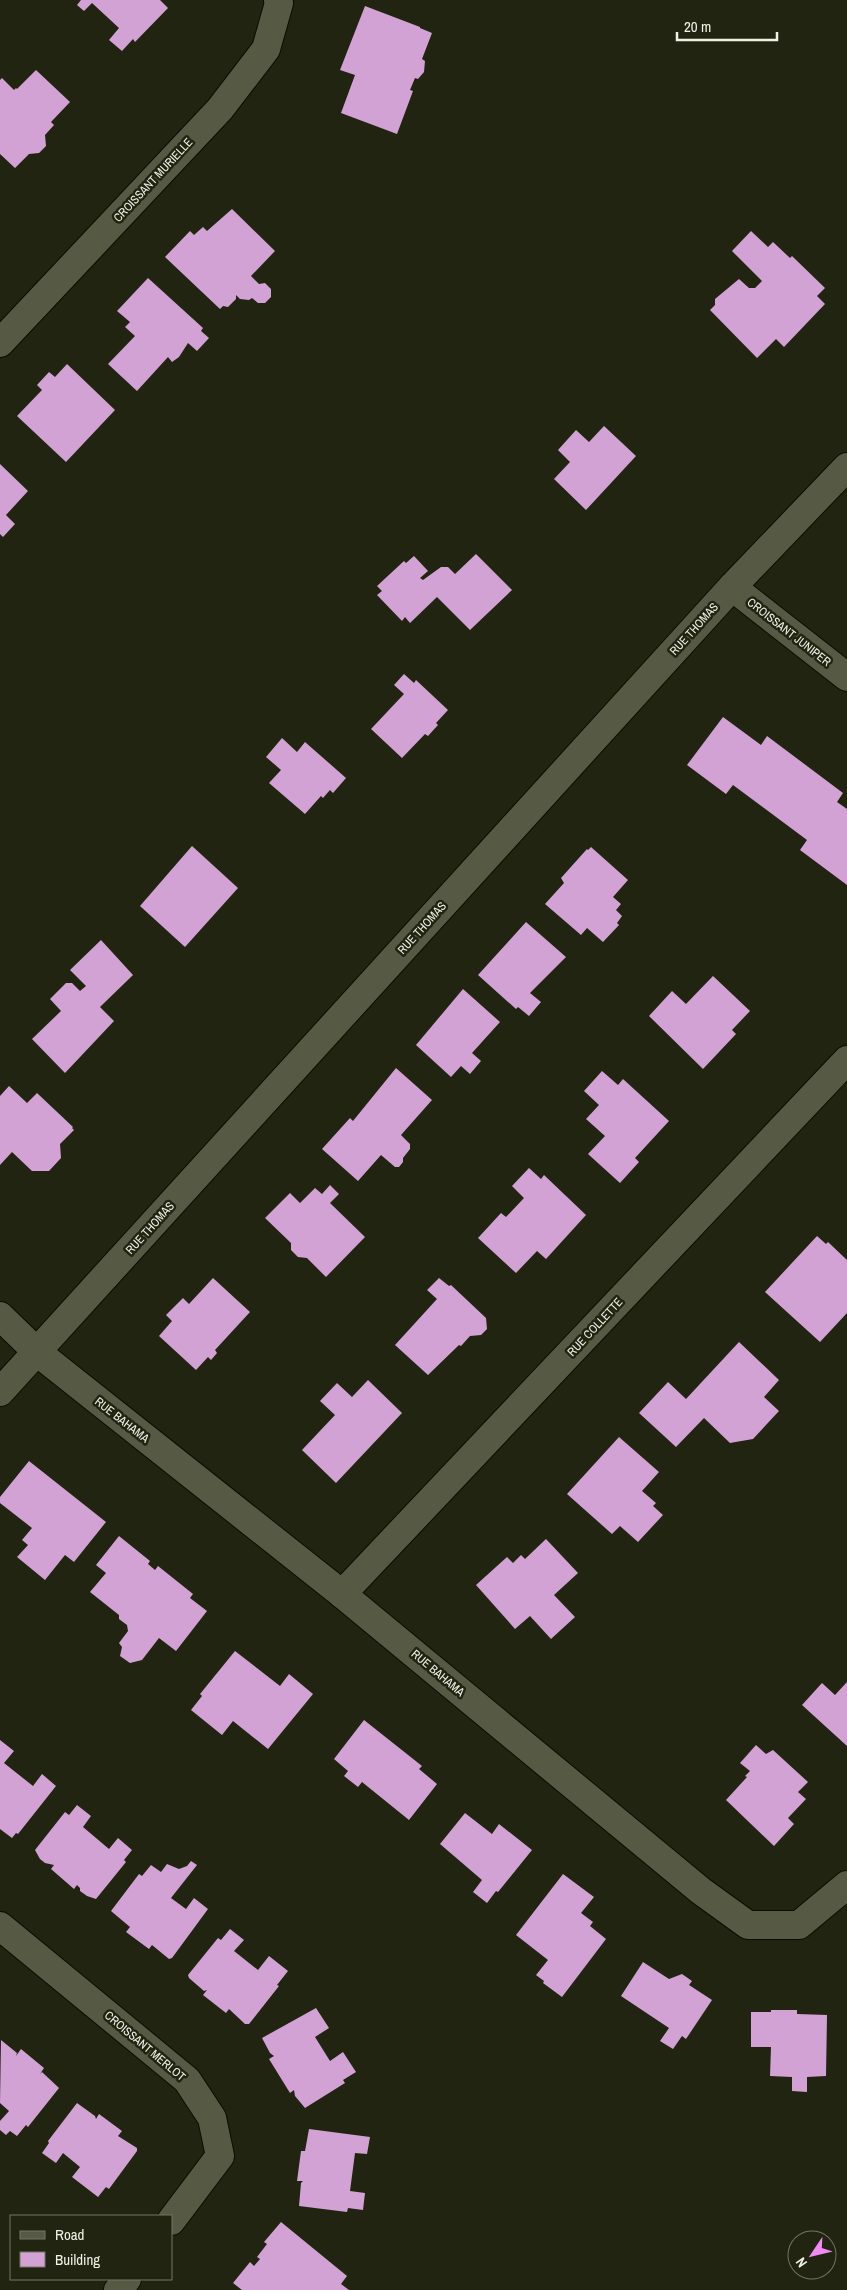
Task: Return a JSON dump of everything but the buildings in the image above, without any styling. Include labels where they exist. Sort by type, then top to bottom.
[{"type":"street","name":"CROISSANT MURIELLE","points":[[0,343],[220,109],[266,49],[279,3],[278,0]]},
{"type":"street","name":"RUE THOMAS","points":[[0,1392],[732,587],[847,468]]},
{"type":"street","name":"CROISSANT JUNIPER","points":[[732,587],[847,676]]},
{"type":"street","name":"RUE COLLETTE","points":[[342,1594],[847,1060]]},
{"type":"street","name":"RUE BAHAMA","points":[[0,1316],[37,1352],[342,1594],[701,1892],[748,1926],[799,1925],[847,1884]]},
{"type":"street","name":"CROISSANT MERLOT","points":[[0,1926],[186,2080],[212,2118],[220,2156],[172,2219]]},
{"type":"street","points":[[118,2290],[126,2280]]}]
